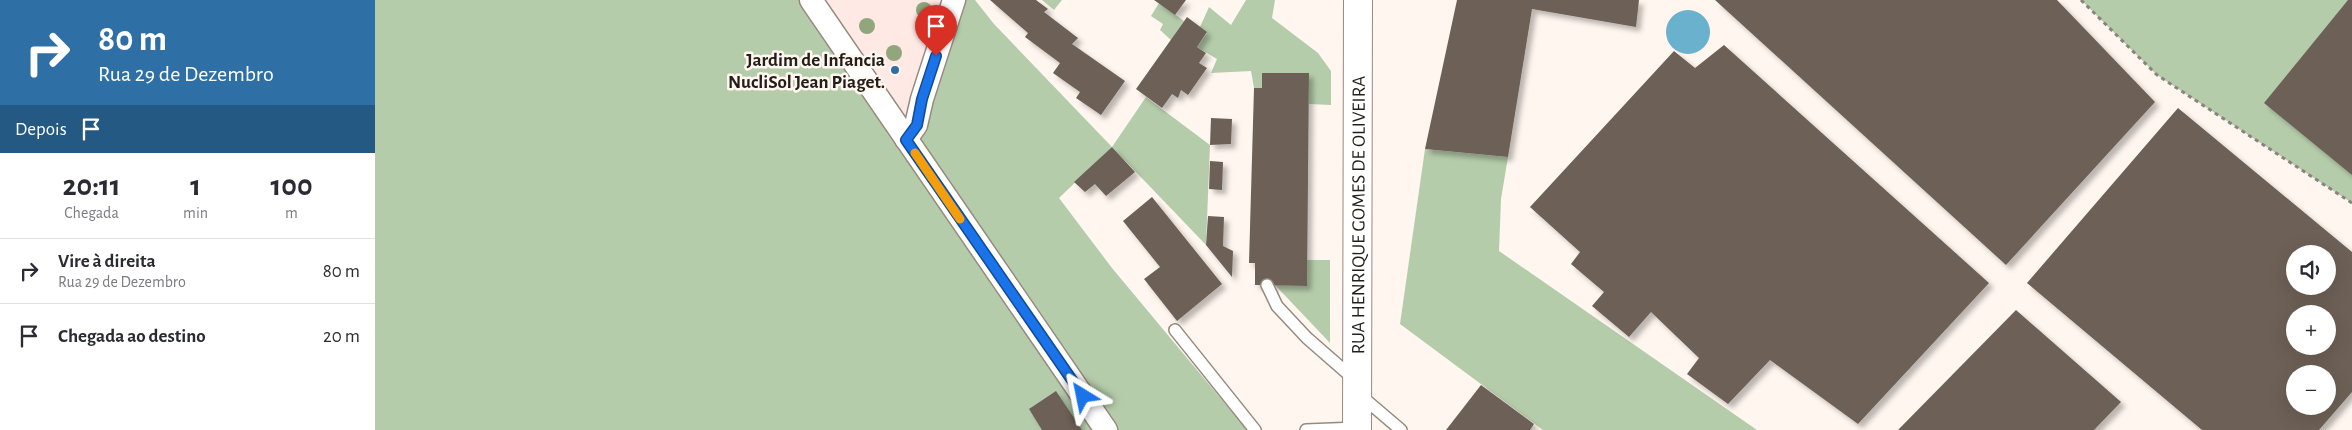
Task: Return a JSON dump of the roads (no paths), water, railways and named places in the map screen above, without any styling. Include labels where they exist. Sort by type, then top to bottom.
[{"type":"street","points":[[811,0],[1106,430]]},
{"type":"street","points":[[906,140],[917,125],[922,99],[954,0]]},
{"type":"street","name":"RUA HENRIQUE GOMES DE OLIVEIRA","points":[[1357,429],[1358,0]]},
{"type":"lane","points":[[1267,285],[1277,306],[1401,430]]},
{"type":"lane","points":[[1175,330],[1255,430]]},
{"type":"lane","points":[[1306,430],[1357,429]]},
{"type":"water","points":[[1684,10],[1692,10],[1704,16],[1710,32],[1704,48],[1692,54],[1684,54],[1672,48],[1666,36],[1666,28],[1672,16]]},
{"type":"place","name":"Jardim de Infancia NucliSol Jean Piaget.","points":[[895,70]]}]
